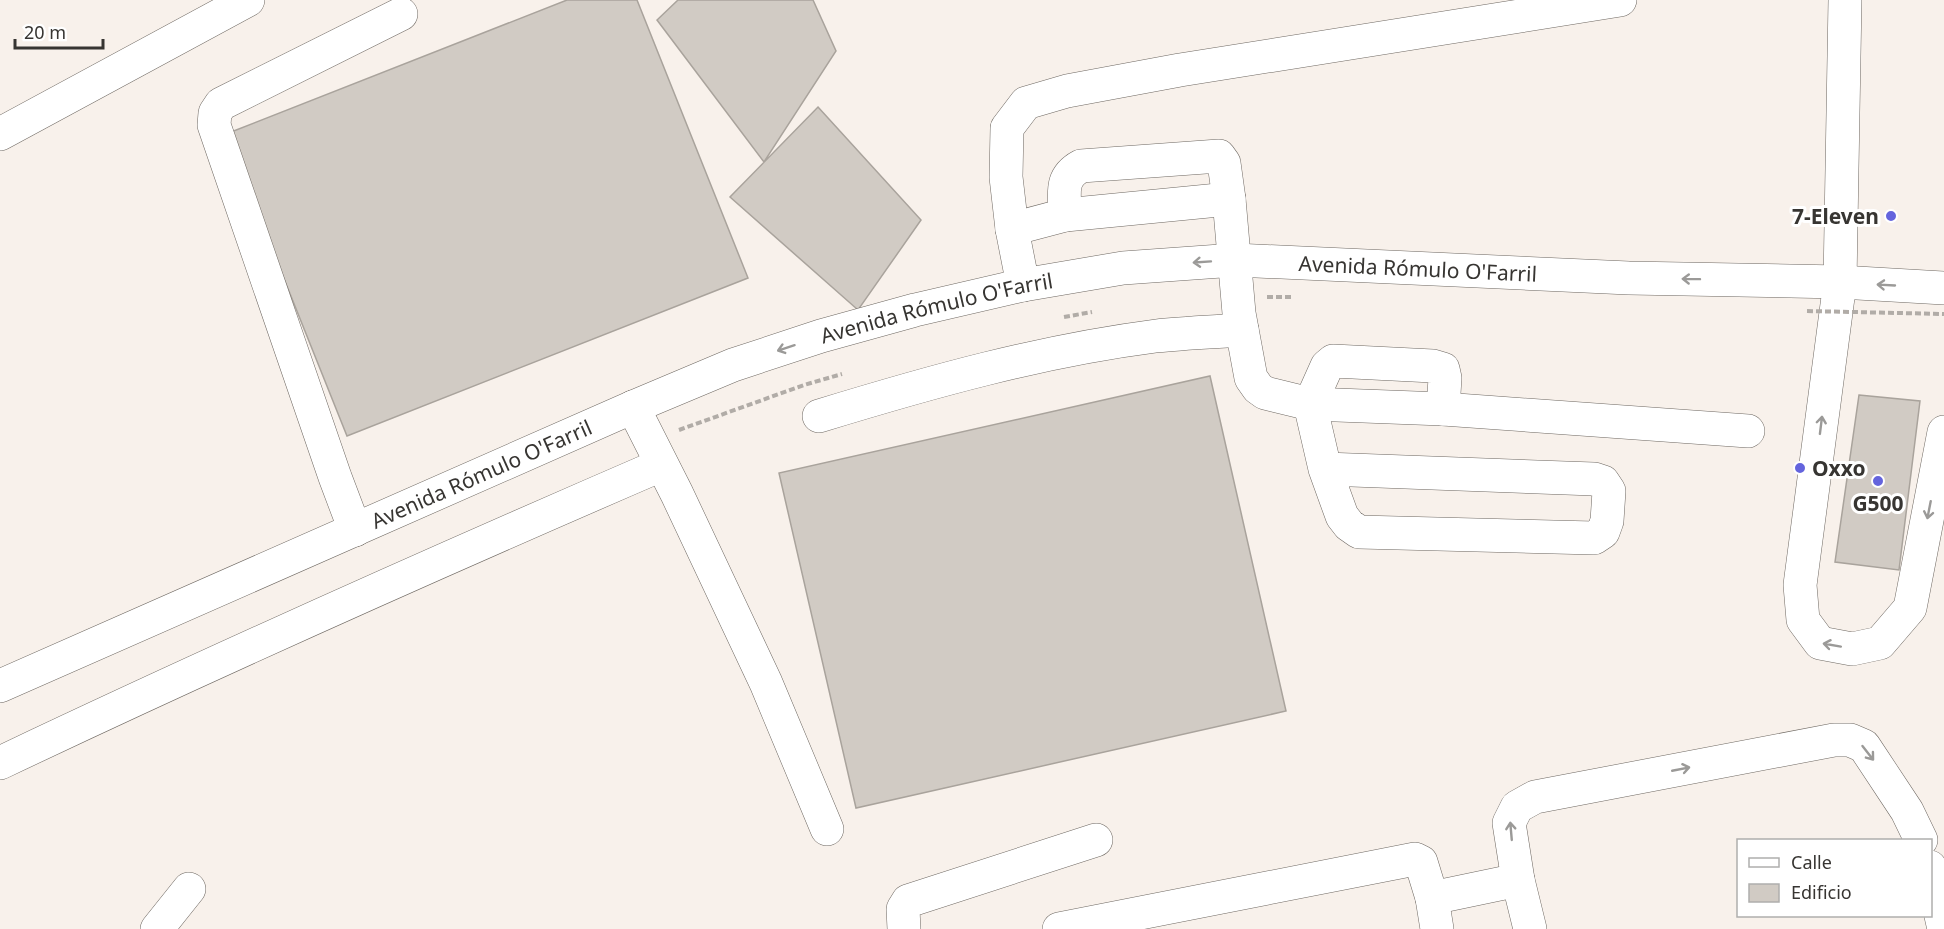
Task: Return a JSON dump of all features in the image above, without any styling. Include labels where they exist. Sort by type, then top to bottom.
[{"type":"street","points":[[0,134],[248,0]]},
{"type":"street","points":[[1023,285],[1012,229],[1006,177],[1007,128],[1026,103],[1067,91],[1180,70],[1620,0]]},
{"type":"street","points":[[1845,0],[1840,282],[1800,585],[1803,620],[1820,643],[1852,649],[1880,643],[1910,608],[1944,432]]},
{"type":"street","points":[[356,530],[335,477],[214,125],[215,113],[221,104],[401,14]]},
{"type":"street","points":[[1065,215],[1065,182],[1069,172],[1081,166],[1219,156],[1224,163],[1242,330],[1251,378],[1265,393],[1310,404],[1443,409],[1748,432]]},
{"type":"street","points":[[1012,229],[1065,215],[1229,199]]},
{"type":"street","name":"Avenida Rómulo O'Farril","points":[[0,686],[733,365],[821,336],[915,310],[1023,285],[1123,268],[1235,260],[1629,278],[1840,282],[1944,288]]},
{"type":"street","points":[[819,416],[993,366],[1157,336],[1242,330]]},
{"type":"street","points":[[1325,469],[1594,479],[1603,482],[1609,490],[1603,532],[1594,538],[1359,532],[1349,525],[1342,516],[1325,469],[1310,404],[1327,366],[1333,362],[1433,366],[1443,369],[1445,378],[1443,409]]},
{"type":"street","points":[[633,407],[766,683],[827,829]]},
{"type":"street","points":[[0,763],[153,690],[662,465]]},
{"type":"street","points":[[1530,929],[1518,880],[1509,823],[1517,807],[1534,797],[1833,740],[1850,740],[1864,746],[1907,810],[1921,839]]},
{"type":"street","points":[[904,929],[903,909],[908,901],[1096,840]]},
{"type":"street","points":[[1059,929],[1415,859],[1421,862],[1434,913],[1518,880]]},
{"type":"street","points":[[1932,876],[1944,929]]},
{"type":"street","points":[[157,929],[189,889]]},
{"type":"path","points":[[1807,311],[1944,314]]},
{"type":"building","points":[[567,0],[637,0],[748,278],[347,436],[226,134]]},
{"type":"building","points":[[678,0],[813,0],[836,51],[764,162],[657,20]]},
{"type":"building","points":[[818,107],[921,220],[858,310],[730,197]]},
{"type":"building","points":[[1210,376],[1286,711],[856,808],[779,473]]},
{"type":"building","name":"G500","points":[[1859,395],[1920,401],[1899,570],[1835,562]]},
{"type":"place","name":"7-Eleven","points":[[1891,216]]},
{"type":"place","name":"Oxxo","points":[[1800,468]]},
{"type":"place","name":"G500","points":[[1878,481]]}]
